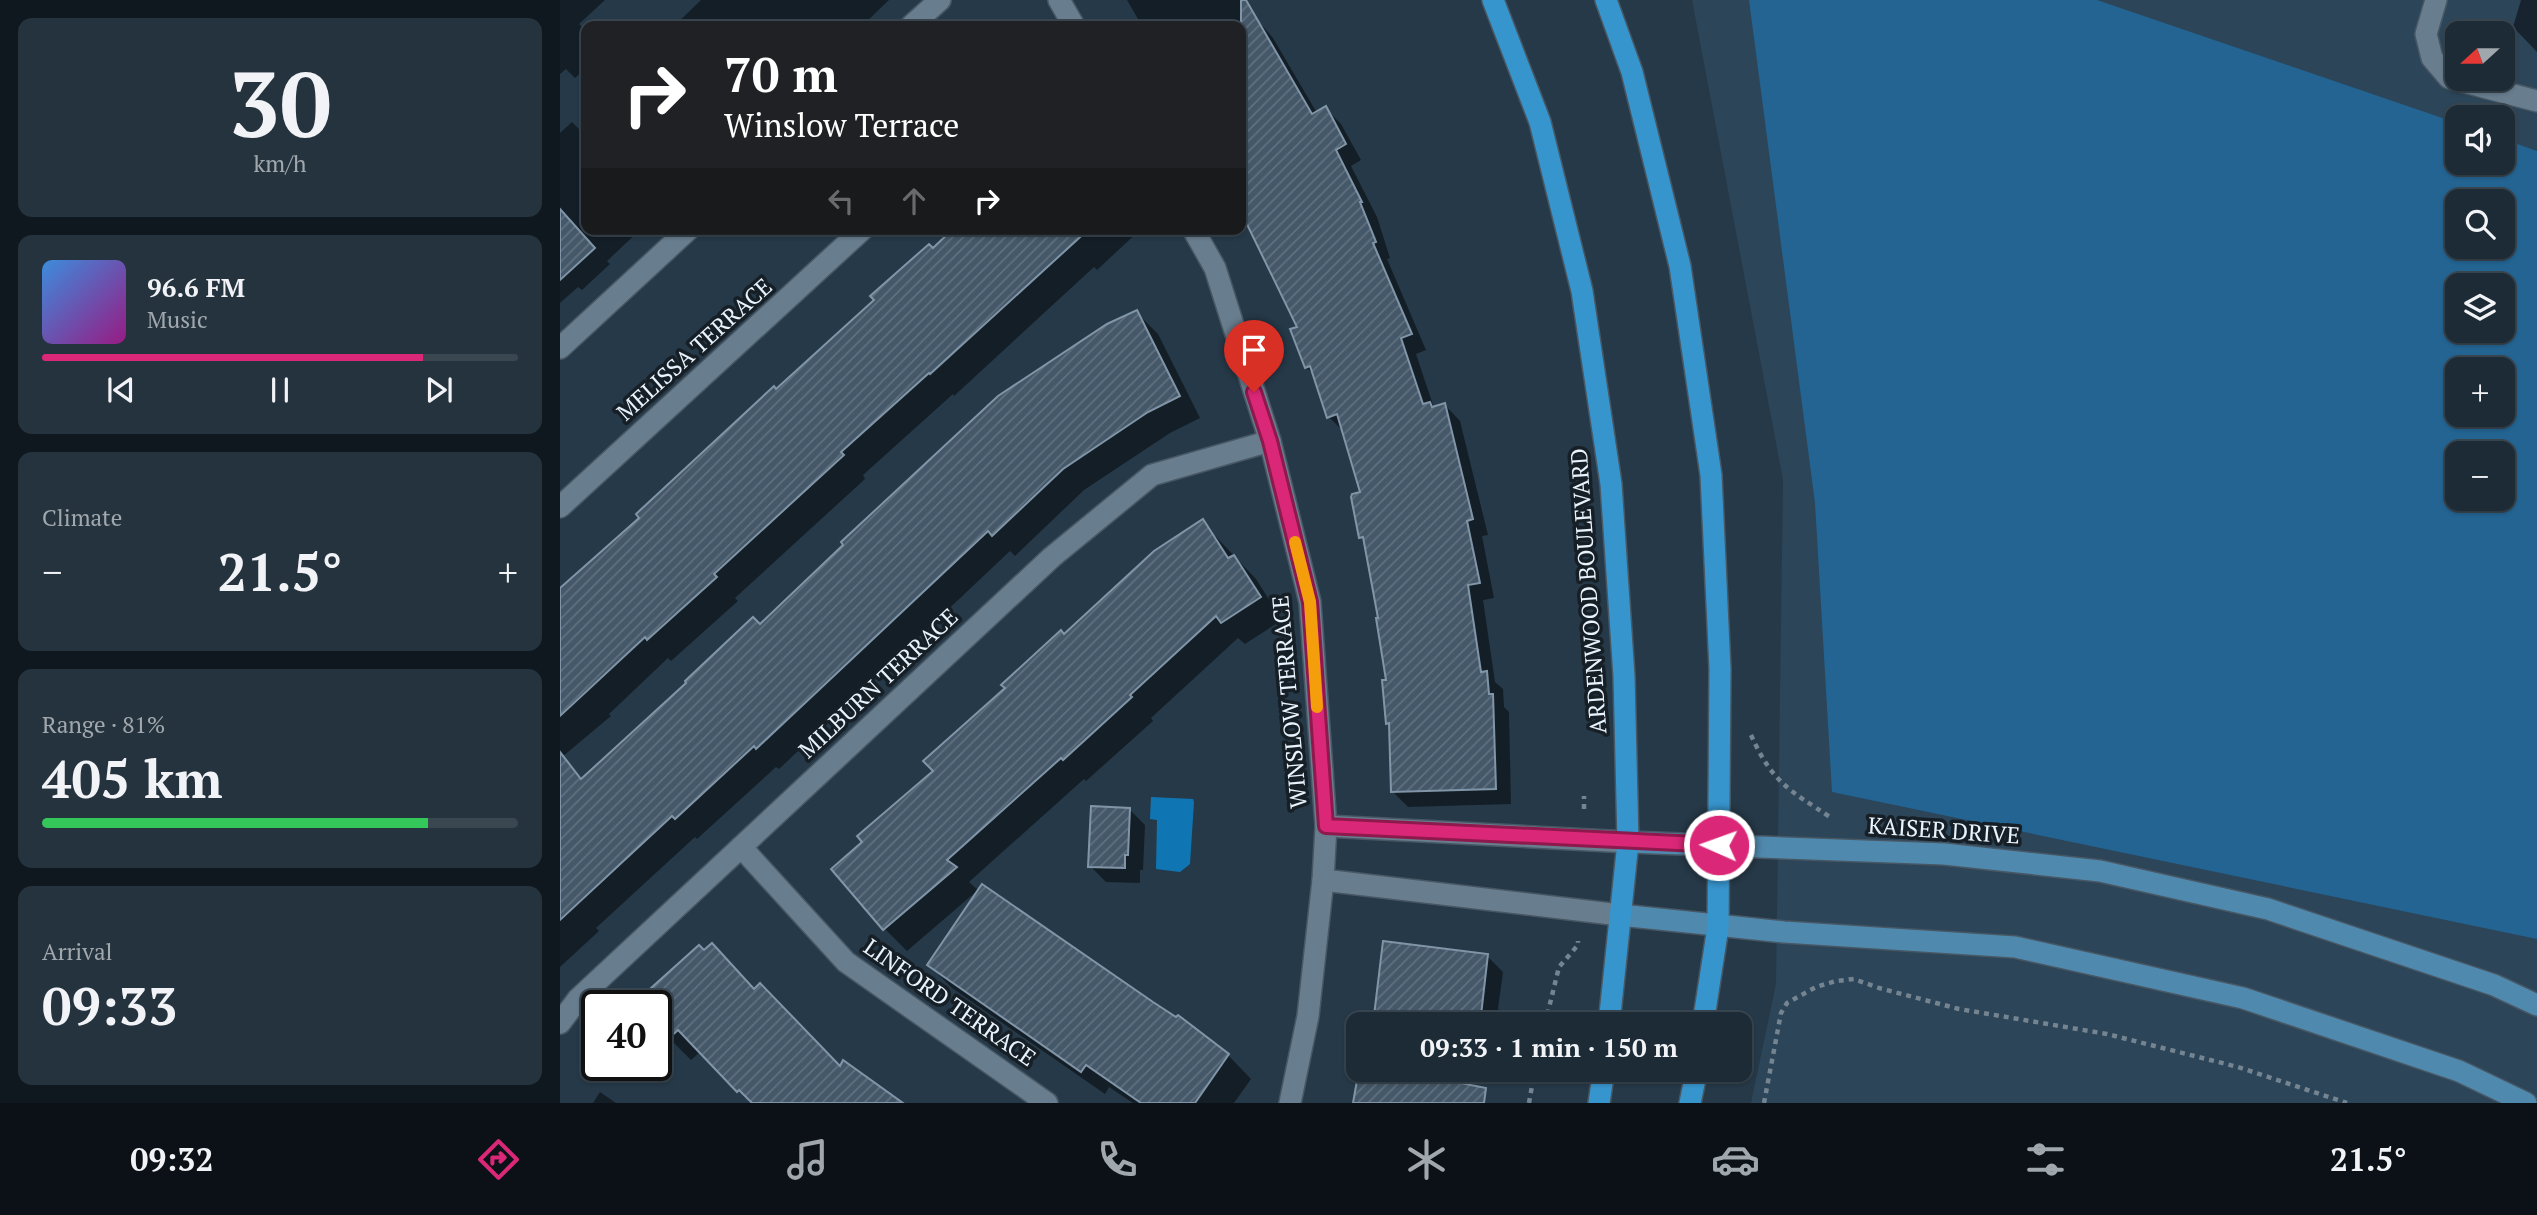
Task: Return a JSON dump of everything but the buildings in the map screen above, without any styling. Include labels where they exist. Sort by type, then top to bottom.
[{"type":"main road","name":"ARDENWOOD BOULEVARD","points":[[1493,0],[1540,122],[1582,291],[1611,484],[1624,676],[1628,842],[1610,1012]]},
{"type":"main road","points":[[1606,0],[1632,72],[1680,266],[1711,475],[1720,669],[1719,845],[1718,927],[1705,1012]]},
{"type":"main road","points":[[1599,1103],[1602,1082]]},
{"type":"main road","points":[[1689,1103],[1694,1082]]},
{"type":"street","points":[[917,21],[940,0]]},
{"type":"street","points":[[1059,0],[1071,21]]},
{"type":"street","points":[[2436,0],[2426,34],[2432,58],[2449,78],[2537,102]]},
{"type":"street","points":[[560,348],[682,235]]},
{"type":"street","name":"MELISSA TERRACE","points":[[560,507],[856,235]]},
{"type":"street","name":"WINSLOW TERRACE","points":[[1196,235],[1215,268],[1270,441],[1310,602],[1326,826],[1323,880],[1308,1016],[1290,1103]]},
{"type":"street","name":"MILBURN TERRACE","points":[[560,1023],[578,999],[1052,557],[1152,475],[1270,441]]},
{"type":"street","name":"KAISER DRIVE","points":[[1326,826],[1628,842],[1944,854],[2100,871],[2268,909],[2494,985],[2537,1005]]},
{"type":"street","name":"LINFORD TERRACE","points":[[741,847],[846,962],[1047,1103]]},
{"type":"street","points":[[1323,880],[1718,927],[2015,947],[2243,998],[2459,1071],[2526,1103]]},
{"type":"path","points":[[1747,728],[1763,763],[1785,787],[1832,819]]},
{"type":"path","points":[[1548,1012],[1559,967],[1578,945]]},
{"type":"path","points":[[1764,1103],[1781,1013],[1787,1003],[1816,987],[1854,979],[1959,1009],[2107,1034],[2238,1068],[2347,1103]]},
{"type":"path","points":[[1529,1103],[1533,1082]]},
{"type":"shaded area","points":[[1692,0],[2537,0],[2537,1103],[1751,1103],[1776,984],[1783,480]]},
{"type":"shaded area","points":[[1749,0],[2097,0],[2445,119],[2445,175],[2515,175],[2515,143],[2537,151],[2537,939],[1832,792],[1815,503]]},
{"type":"shaded area","points":[[1151,797],[1193,799],[1190,864],[1180,872],[1156,869],[1157,820],[1150,819]]},
{"type":"slow traffic","points":[[1295,542],[1310,602],[1317,707]]},
{"type":"route","points":[[1254,392],[1270,441],[1310,602],[1326,826],[1719,845]]}]
